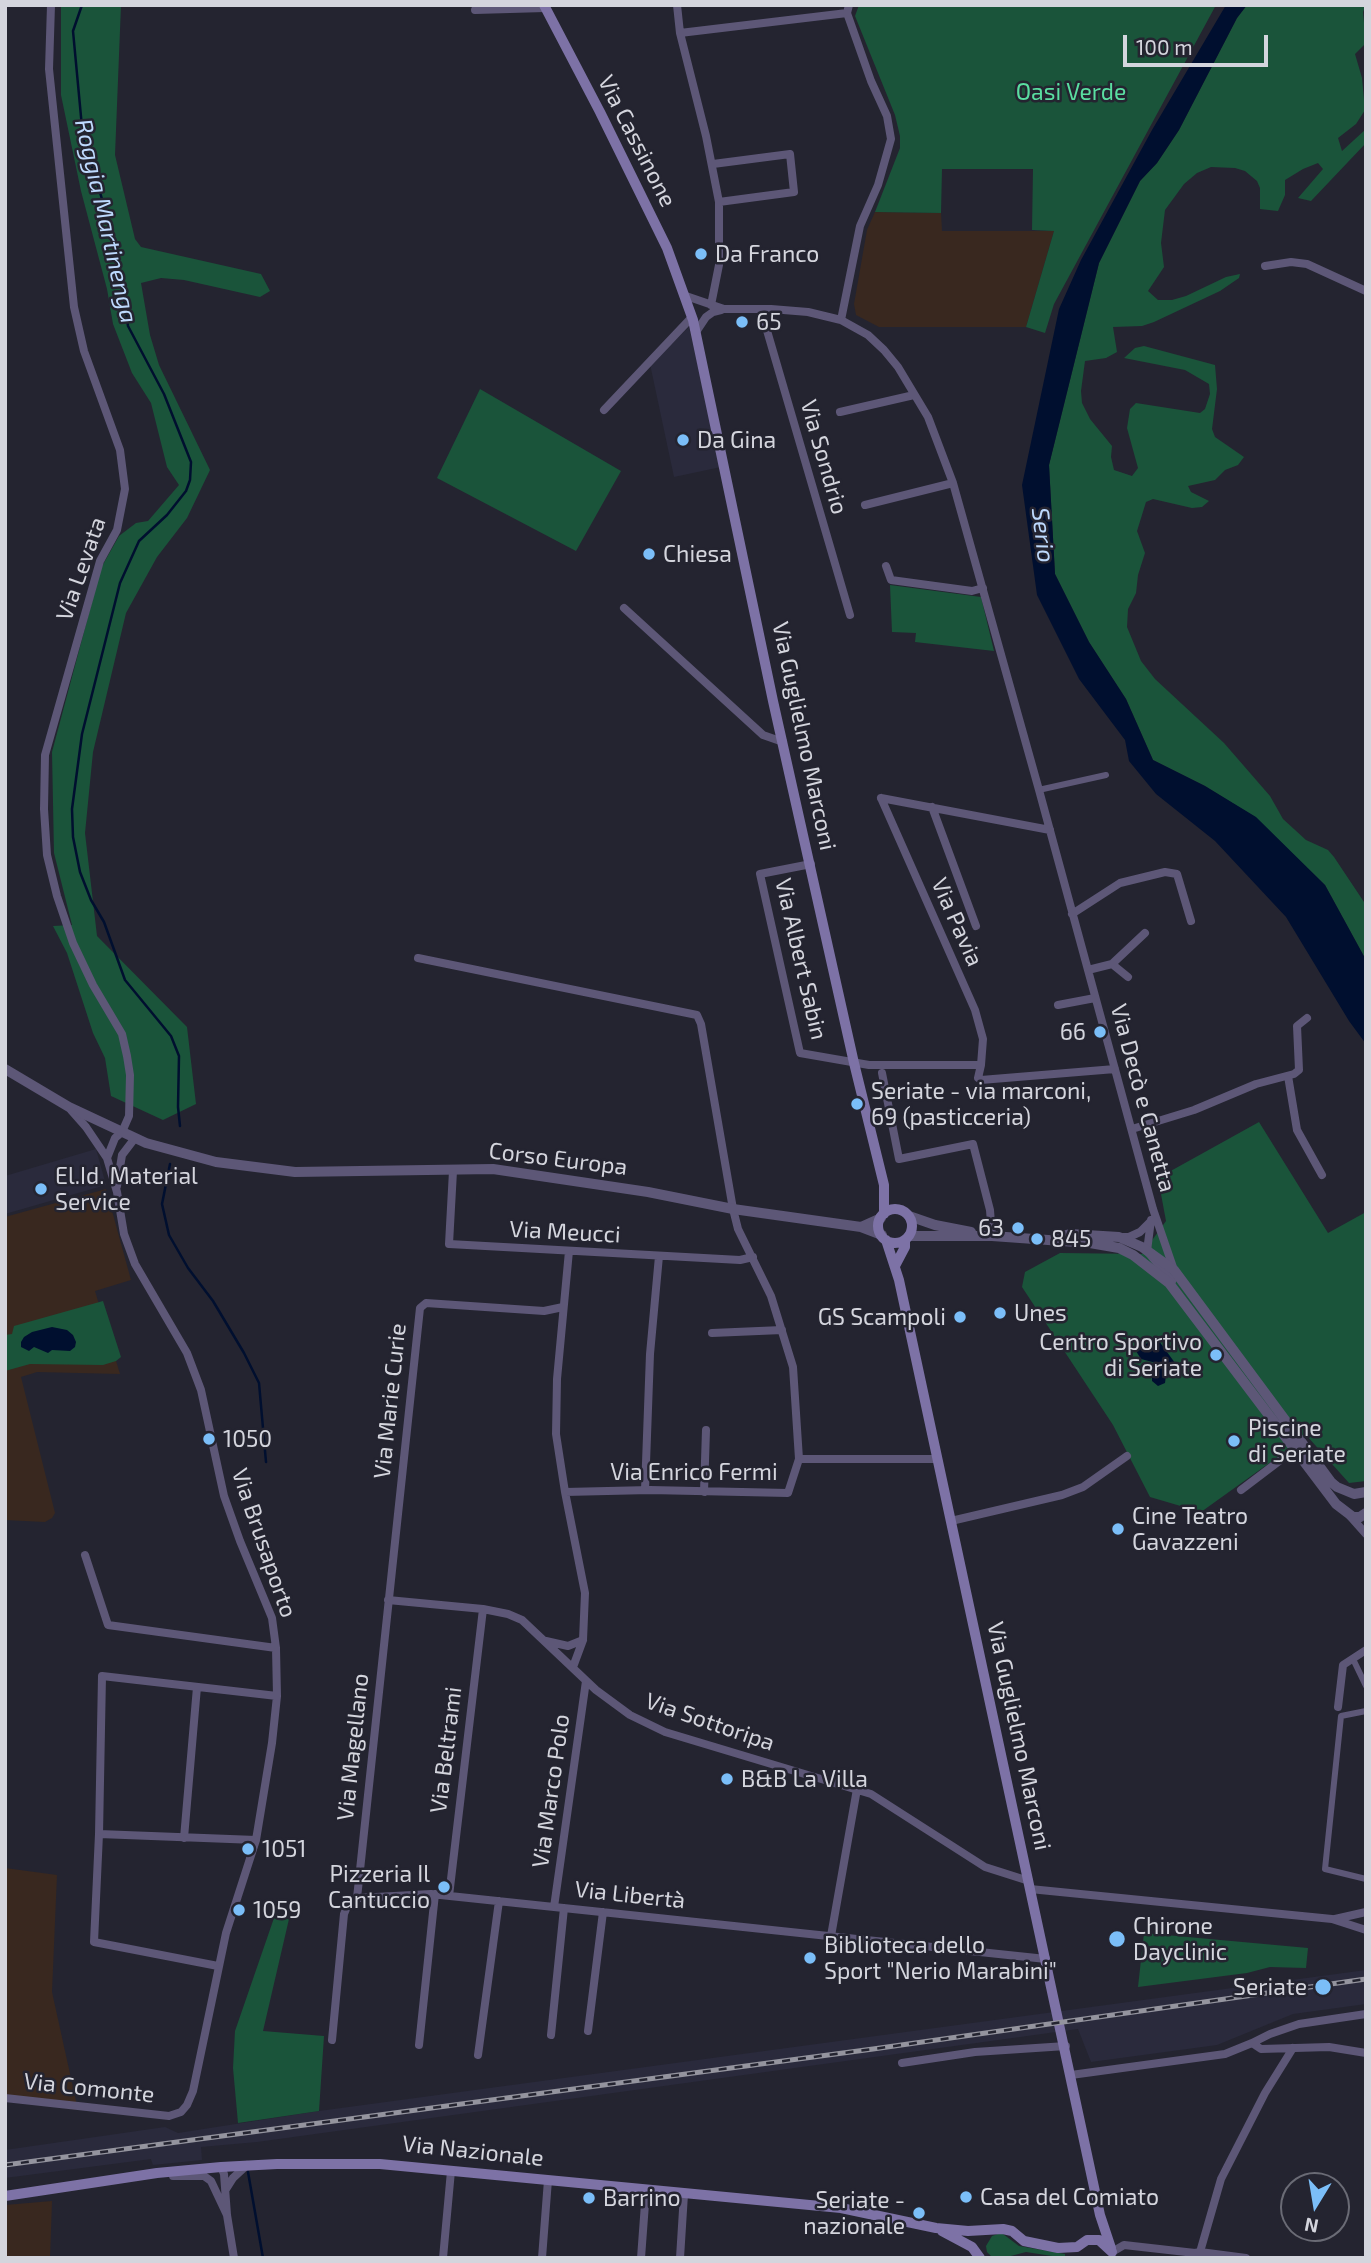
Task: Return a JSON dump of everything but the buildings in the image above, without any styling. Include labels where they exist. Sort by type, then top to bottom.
[{"type":"main road","name":"Via Cassinone","points":[[544,6],[662,237],[686,296]]},
{"type":"main road","name":"Via Guglielmo Marconi","points":[[686,296],[854,1063],[884,1185],[883,1216]]},
{"type":"main road","name":"Via Guglielmo Marconi","points":[[884,1185],[904,1213]]},
{"type":"main road","points":[[884,1238],[879,1228],[883,1216],[904,1213],[912,1227],[895,1266]]},
{"type":"main road","name":"Via Guglielmo Marconi","points":[[884,1238],[895,1266],[1066,2046],[1100,2215],[1113,2255]]},
{"type":"main road","name":"Corso Europa","points":[[884,1238],[896,1243],[907,1238]]},
{"type":"main road","name":"Via Nazionale","points":[[5,2196],[157,2173],[221,2167],[380,2164],[841,2207],[936,2228],[987,2231],[1003,2229],[1012,2231],[1024,2241],[1059,2248],[1079,2248]]},
{"type":"main road","points":[[1079,2248],[1100,2215]]},
{"type":"main road","name":"Via Nazionale","points":[[936,2228],[964,2242],[979,2257]]},
{"type":"main road","points":[[979,2257],[979,2242],[987,2231]]},
{"type":"main road","points":[[1079,2248],[1099,2240],[1113,2255]]},
{"type":"street","name":"Via Levata","points":[[51,5],[49,69],[74,307],[84,351],[120,450],[125,489],[117,530],[100,561],[45,755],[44,808],[47,855],[73,943],[93,985],[122,1034],[130,1075],[130,1107],[122,1132]]},
{"type":"street","points":[[677,5],[680,33],[713,164],[719,202],[719,265],[711,305]]},
{"type":"street","name":"Via Cassinone","points":[[475,10],[544,6]]},
{"type":"street","points":[[680,33],[848,9],[891,130],[887,157],[860,226],[841,320]]},
{"type":"street","points":[[713,164],[790,154],[794,192],[719,202]]},
{"type":"street","points":[[1265,267],[1291,262],[1307,264],[1366,291]]},
{"type":"street","name":"Via Decò e Canetta","points":[[686,296],[724,309],[808,312],[841,320],[868,335],[884,350],[898,367],[928,417],[953,482],[1041,789],[1072,914],[1153,1209],[1174,1270],[1331,1482],[1337,1487],[1362,1494]]},
{"type":"street","points":[[696,332],[706,317],[724,309]]},
{"type":"street","name":"Via Sondrio","points":[[761,310],[850,615]]},
{"type":"street","points":[[604,410],[692,317]]},
{"type":"street","points":[[840,412],[914,395]]},
{"type":"street","points":[[865,505],[953,482]]},
{"type":"street","points":[[886,566],[891,579],[972,591],[983,588]]},
{"type":"street","points":[[624,608],[763,735],[783,742]]},
{"type":"street","points":[[1041,789],[1106,775]]},
{"type":"street","name":"Via Pavia","points":[[932,807],[881,798],[975,1010],[983,1039],[981,1065]]},
{"type":"street","points":[[932,807],[1050,830]]},
{"type":"street","points":[[932,807],[976,926]]},
{"type":"street","name":"Via Albert Sabin","points":[[811,863],[760,874],[800,1053],[854,1063]]},
{"type":"street","points":[[1072,914],[1120,883],[1165,872],[1177,874],[1192,921]]},
{"type":"street","points":[[1088,970],[1112,964],[1145,933]]},
{"type":"street","points":[[418,958],[697,1015],[724,1144],[738,1229],[771,1296],[793,1367],[799,1459],[938,1459]]},
{"type":"street","name":"Via Decò e Canetta","points":[[1112,964],[1128,977]]},
{"type":"street","name":"Via Decò e Canetta","points":[[1058,1005],[1095,998]]},
{"type":"street","points":[[1132,1129],[1194,1110],[1256,1084],[1288,1076],[1299,1070],[1297,1026],[1307,1018]]},
{"type":"street","points":[[854,1063],[981,1065],[978,1078],[981,1080],[1115,1069]]},
{"type":"street","name":"Via Brusaporto","points":[[5,1069],[69,1107],[135,1138],[183,1154],[247,1167]]},
{"type":"street","points":[[882,1073],[899,1159],[973,1144],[990,1210],[992,1236]]},
{"type":"street","points":[[1288,1076],[1297,1130],[1322,1175]]},
{"type":"street","name":"Via Brusaporto","points":[[69,1107],[107,1158],[117,1192],[124,1234],[135,1264],[187,1353],[201,1390],[224,1496],[272,1618],[276,1648],[277,1696],[256,1840],[226,1933],[191,2099],[180,2112],[169,2116]]},
{"type":"street","points":[[107,1158],[115,1138],[122,1132]]},
{"type":"street","name":"Via Brusaporto","points":[[117,1192],[122,1155],[135,1138]]},
{"type":"street","name":"Corso Europa","points":[[247,1167],[295,1172],[494,1169],[648,1192],[733,1209],[861,1227],[884,1238]]},
{"type":"street","name":"Via Meucci","points":[[453,1171],[449,1244],[740,1260],[753,1257]]},
{"type":"street","name":"Via Decò e Canetta","points":[[1147,1251],[1153,1209]]},
{"type":"street","name":"Corso Europa","points":[[904,1213],[935,1225],[992,1236]]},
{"type":"street","points":[[861,1227],[883,1216]]},
{"type":"street","name":"Via Decò e Canetta","points":[[1119,1237],[1129,1237],[1140,1232],[1151,1220]]},
{"type":"street","name":"Corso Europa","points":[[1048,1240],[1070,1234],[1119,1237],[1135,1243],[1174,1270]]},
{"type":"street","name":"Corso Europa","points":[[907,1238],[992,1236],[1119,1248],[1133,1255],[1170,1283],[1208,1334]]},
{"type":"street","points":[[569,1251],[557,1379],[556,1434],[585,1593],[583,1640],[573,1667]]},
{"type":"street","points":[[1147,1251],[1195,1310],[1208,1334],[1336,1504],[1366,1534]]},
{"type":"street","points":[[645,1490],[650,1354],[659,1256]]},
{"type":"street","name":"Via Marie Curie","points":[[388,1600],[420,1308],[426,1303],[544,1311],[563,1307]]},
{"type":"street","points":[[712,1333],[782,1331]]},
{"type":"street","points":[[704,1492],[706,1430]]},
{"type":"street","points":[[1241,1490],[1295,1449]]},
{"type":"street","points":[[951,1521],[1062,1495],[1083,1487],[1127,1456]]},
{"type":"street","name":"Via Enrico Fermi","points":[[565,1492],[645,1490],[788,1493],[799,1459]]},
{"type":"street","points":[[1348,1514],[1345,1501],[1362,1494]]},
{"type":"street","points":[[1348,1514],[1357,1518],[1365,1517]]},
{"type":"street","points":[[85,1555],[108,1625],[276,1648]]},
{"type":"street","name":"Via Sottoripa","points":[[388,1600],[509,1614],[522,1620],[586,1681],[630,1715],[665,1732],[871,1794],[985,1867],[1029,1885],[1332,1920]]},
{"type":"street","name":"Via Magellano","points":[[357,1898],[388,1600]]},
{"type":"street","name":"Via Beltrami","points":[[449,1896],[483,1609]]},
{"type":"street","points":[[544,1640],[568,1646],[583,1640]]},
{"type":"street","points":[[1338,1707],[1343,1665],[1366,1650]]},
{"type":"street","points":[[1353,1659],[1366,1686]]},
{"type":"street","points":[[218,1966],[94,1942],[103,1676],[277,1696]]},
{"type":"street","name":"Via Marco Polo","points":[[554,1907],[586,1681]]},
{"type":"street","points":[[184,1838],[197,1687]]},
{"type":"street","points":[[1366,1711],[1341,1716],[1325,1869],[1366,1878]]},
{"type":"street","points":[[831,1936],[856,1789]]},
{"type":"street","points":[[99,1834],[256,1840]]},
{"type":"street","points":[[419,2045],[435,1894]]},
{"type":"street","name":"Via Libertà","points":[[357,1898],[435,1894],[1046,1959]]},
{"type":"street","points":[[332,2040],[344,1914],[349,1902],[357,1898]]},
{"type":"street","points":[[478,2055],[499,1901]]},
{"type":"street","points":[[551,2035],[564,1908]]},
{"type":"street","points":[[588,2031],[603,1912]]},
{"type":"street","points":[[1332,1920],[1366,1912]]},
{"type":"street","points":[[1355,1914],[1355,1925]]},
{"type":"street","points":[[1332,1920],[1366,1930]]},
{"type":"street","points":[[1071,2075],[1225,2054],[1299,2024],[1366,2014]]},
{"type":"street","points":[[1252,2043],[1261,2049],[1329,2047],[1366,2053]]},
{"type":"street","points":[[902,2063],[975,2052],[1066,2046]]},
{"type":"street","points":[[1197,2254],[1221,2179],[1265,2093],[1293,2048]]},
{"type":"street","name":"Via Comonte","points":[[5,2098],[169,2116]]},
{"type":"street","points":[[226,2189],[233,2178],[248,2165]]},
{"type":"street","points":[[215,2186],[221,2167]]},
{"type":"street","points":[[221,2167],[226,2189],[226,2215]]},
{"type":"street","points":[[443,2258],[451,2171]]},
{"type":"street","points":[[157,2173],[204,2176],[215,2186],[226,2215],[234,2258]]},
{"type":"street","points":[[542,2258],[548,2180]]},
{"type":"street","points":[[641,2258],[646,2190]]},
{"type":"street","points":[[680,2258],[684,2194]]},
{"type":"street","points":[[1113,2255],[1124,2245],[1246,2258]]},
{"type":"shaded area","points":[[875,212],[941,213],[942,231],[1054,231],[1026,327],[879,327],[856,315],[854,304],[867,230]]},
{"type":"shaded area","points":[[689,327],[721,467],[674,477],[650,364]]},
{"type":"shaded area","points":[[96,1149],[106,1185],[5,1214],[5,1176]]},
{"type":"shaded area","points":[[106,1189],[131,1280],[95,1291],[120,1374],[37,1372],[21,1377],[55,1513],[45,1522],[5,1520],[5,1217]]},
{"type":"shaded area","points":[[5,1868],[57,1875],[52,1992],[78,2110],[5,2100]]},
{"type":"shaded area","points":[[1366,1970],[1366,2004],[1293,2014],[1217,2045],[1091,2062],[1078,2029],[257,2142],[201,2147],[202,2160],[153,2165],[151,2159],[5,2178],[5,2150],[165,2127],[178,2133],[319,2111]]},
{"type":"shaded area","points":[[52,2201],[50,2258],[5,2258],[5,2205]]},
{"type":"green space","points":[[61,5],[121,5],[115,155],[135,239],[141,247],[261,274],[270,291],[260,297],[184,280],[161,278],[141,283],[150,335],[159,365],[210,470],[187,518],[157,557],[126,613],[93,752],[85,833],[97,936],[187,1027],[196,1104],[163,1120],[111,1096],[105,1058],[93,1033],[67,953],[53,926],[72,925],[54,853],[52,752],[101,568],[119,536],[136,523],[148,521],[179,485],[167,467],[151,403],[132,373],[113,324],[61,95]]},
{"type":"green space","name":"Oasi Verde","points":[[859,5],[1216,5],[1054,304],[1045,333],[1026,327],[1054,231],[1032,230],[1033,169],[942,169],[941,213],[875,212],[900,148],[900,136],[895,115],[855,16]]},
{"type":"green space","points":[[1247,5],[1366,5],[1363,12],[1366,43],[1355,54],[1362,78],[1365,110],[1356,124],[1338,138],[1342,151],[1366,129],[1366,143],[1311,201],[1298,198],[1323,169],[1318,163],[1285,180],[1285,195],[1278,211],[1260,209],[1260,188],[1257,181],[1245,171],[1235,168],[1211,167],[1197,173],[1184,184],[1165,210],[1161,243],[1164,267],[1148,291],[1158,300],[1172,300],[1226,277],[1240,274],[1239,278],[1220,291],[1154,322],[1142,326],[1113,327],[1117,352],[1106,358],[1085,361],[1082,403],[1090,419],[1112,446],[1114,470],[1132,476],[1138,468],[1127,428],[1130,409],[1136,403],[1200,413],[1205,409],[1210,394],[1209,384],[1185,370],[1124,358],[1135,348],[1144,346],[1215,365],[1217,389],[1212,429],[1215,437],[1244,457],[1238,465],[1225,470],[1215,480],[1188,486],[1191,492],[1209,501],[1202,507],[1192,508],[1153,499],[1146,502],[1137,531],[1145,553],[1136,593],[1128,609],[1127,627],[1141,661],[1155,679],[1224,743],[1270,796],[1283,819],[1306,840],[1328,850],[1334,857],[1366,905],[1366,960],[1325,885],[1256,818],[1205,786],[1153,760],[1126,699],[1089,642],[1055,574],[1049,465],[1099,263],[1140,181],[1157,163],[1179,130],[1237,18]]},
{"type":"green space","points":[[480,389],[621,471],[576,551],[437,478]]},
{"type":"green space","points":[[890,585],[981,597],[994,651],[915,642],[916,633],[892,632]]},
{"type":"green space","name":"Centro Sportivo di Seriate","points":[[1259,1122],[1328,1233],[1366,1212],[1366,1481],[1349,1483],[1307,1436],[1201,1512],[1150,1497],[1113,1425],[1022,1287],[1025,1272],[1060,1253],[1142,1254],[1166,1221],[1158,1178]]},
{"type":"green space","points":[[103,1301],[121,1357],[116,1361],[103,1365],[30,1364],[5,1371],[5,1335],[12,1334],[14,1326]]},
{"type":"green space","points":[[274,1918],[289,1919],[263,2031],[324,2036],[319,2111],[238,2123],[233,2068],[235,2031]]},
{"type":"green space","points":[[1144,1933],[1308,1948],[1306,1968],[1270,1967],[1247,1973],[1138,1987]]},
{"type":"green space","points":[[1003,2234],[1019,2246],[1065,2254],[1065,2258],[1026,2252],[993,2258],[987,2252],[986,2246],[992,2236]]},
{"type":"water","name":"Serio","points":[[1226,5],[1247,5],[1237,18],[1179,130],[1157,163],[1140,181],[1099,263],[1049,465],[1055,574],[1089,642],[1126,699],[1153,760],[1205,786],[1256,817],[1325,885],[1366,960],[1366,1044],[1349,1021],[1286,917],[1215,841],[1156,794],[1129,761],[1125,740],[1079,679],[1037,595],[1022,485],[1059,309],[1081,260],[1152,130]]},
{"type":"water","points":[[52,1327],[67,1330],[73,1335],[75,1347],[70,1351],[52,1350],[48,1353],[34,1347],[29,1351],[21,1347],[24,1337]]},
{"type":"water","points":[[1156,1337],[1178,1367],[1166,1375],[1165,1383],[1158,1386],[1152,1381],[1157,1369],[1156,1363],[1141,1359],[1136,1351]]},
{"type":"waterway","name":"Roggia Martinenga","points":[[82,5],[73,31],[83,138],[116,244],[128,326],[164,394],[191,462],[186,491],[167,515],[139,541],[120,583],[82,734],[72,809],[73,837],[80,872],[91,900],[104,922],[125,980],[171,1036],[179,1056],[180,1126]]},
{"type":"waterway","name":"Roggia Martinenga","points":[[170,1164],[162,1204],[169,1235],[188,1268],[213,1301],[259,1383],[266,1462]]},
{"type":"waterway","name":"Roggia Martinenga","points":[[248,2172],[263,2258]]},
{"type":"railway","points":[[5,2165],[873,2049],[1366,1979]]},
{"type":"place","name":"Da Franco","points":[[701,254]]},
{"type":"place","name":"65","points":[[742,322]]},
{"type":"place","name":"Da Gina","points":[[683,440]]},
{"type":"place","name":"Chiesa","points":[[649,554]]},
{"type":"place","name":"66","points":[[1100,1032]]},
{"type":"place","name":"Seriate - via marconi, 69 (pasticceria)","points":[[857,1104]]},
{"type":"place","name":"El.Id. Material Service","points":[[41,1189]]},
{"type":"place","name":"63","points":[[1018,1228]]},
{"type":"place","name":"845","points":[[1037,1239]]},
{"type":"place","name":"Unes","points":[[1000,1313]]},
{"type":"place","name":"GS Scampoli","points":[[960,1317]]},
{"type":"place","name":"Centro Sportivo di Seriate","points":[[1216,1355]]},
{"type":"place","name":"1050","points":[[209,1439]]},
{"type":"place","name":"Piscine di Seriate","points":[[1234,1441]]},
{"type":"place","name":"Cine Teatro Gavazzeni","points":[[1118,1529]]},
{"type":"place","name":"B&B La Villa","points":[[727,1779]]},
{"type":"place","name":"1051","points":[[248,1849]]},
{"type":"place","name":"Pizzeria Il Cantuccio","points":[[444,1887]]},
{"type":"place","name":"1059","points":[[239,1910]]},
{"type":"place","name":"Chirone Dayclinic","points":[[1117,1939]]},
{"type":"place","name":"Biblioteca dello Sport \"Nerio Marabini\"","points":[[810,1958]]},
{"type":"place","name":"Seriate","points":[[1323,1987]]},
{"type":"place","name":"Casa del Comiato","points":[[966,2197]]},
{"type":"place","name":"Barrino","points":[[589,2198]]},
{"type":"place","name":"Seriate - nazionale","points":[[919,2213]]}]
